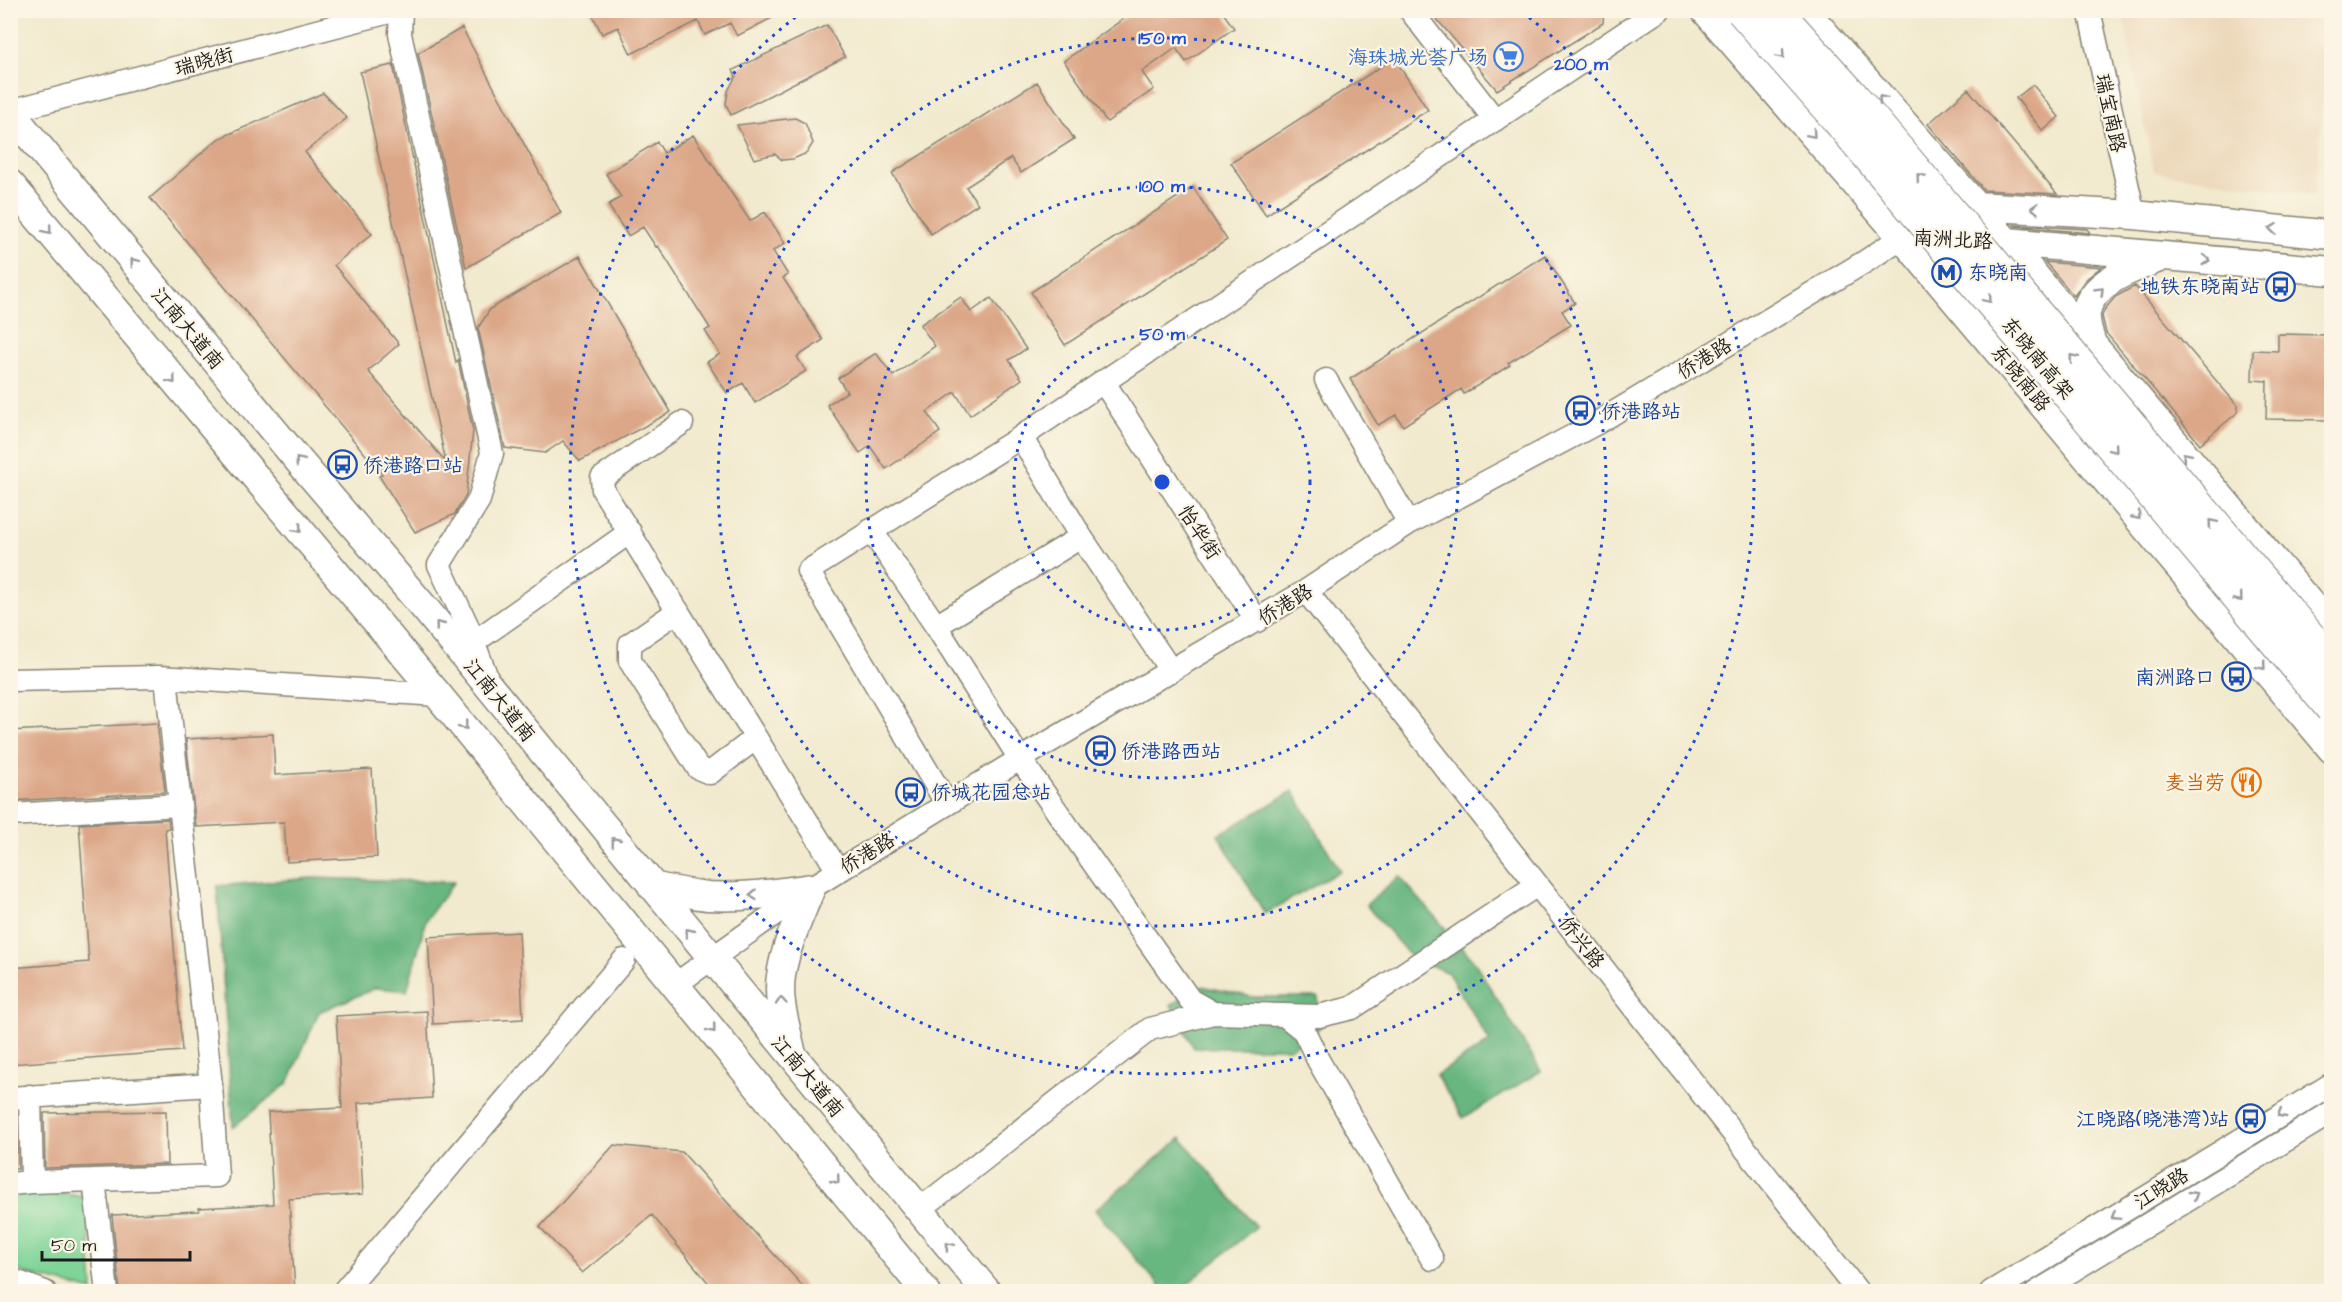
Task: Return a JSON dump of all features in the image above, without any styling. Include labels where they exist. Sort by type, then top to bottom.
[{"type":"highway","name":"东晓南高架","points":[[1742,10],[1837,118],[2331,708]]},
{"type":"highway","name":"东晓南高架","points":[[1775,10],[1852,96],[2331,664]]},
{"type":"main road","name":"东晓南路","points":[[1705,10],[1902,237],[2331,749]]},
{"type":"main road","points":[[1804,10],[1976,206],[2331,630]]},
{"type":"main road","name":"江南大道南","points":[[10,111],[286,446],[492,690],[987,1292]]},
{"type":"main road","points":[[10,184],[438,695],[926,1292]]},
{"type":"main road","name":"南洲北路","points":[[1902,237],[1976,206],[2134,215],[2331,236]]},
{"type":"main road","name":"南洲北路","points":[[1902,237],[1953,236],[2093,251],[2331,271]]},
{"type":"main road","points":[[2092,344],[2086,312],[2093,298],[2105,285],[2125,272],[2162,256]]},
{"type":"main road","points":[[2059,423],[2081,396],[2090,389],[2109,380],[2121,379]]},
{"type":"main road","points":[[652,886],[689,893],[727,896],[811,888],[788,950],[781,977],[781,1000],[793,1058]]},
{"type":"street","name":"瑞晓街","points":[[10,111],[399,10]]},
{"type":"street","points":[[399,10],[400,34],[492,453],[479,500],[439,565],[474,642],[492,690]]},
{"type":"street","points":[[1410,10],[1495,120]]},
{"type":"street","points":[[947,804],[808,571],[1021,437],[1659,10]]},
{"type":"street","name":"瑞宝南路","points":[[2089,10],[2134,215]]},
{"type":"street","points":[[2093,212],[2093,251]]},
{"type":"street","name":"侨港路","points":[[675,984],[811,888],[1020,759],[1257,621],[1408,523],[1597,423],[1902,237]]},
{"type":"street","points":[[1326,380],[1408,523]]},
{"type":"street","name":"怡华街","points":[[1104,381],[1257,621]]},
{"type":"street","points":[[682,423],[602,478],[603,490],[838,871]]},
{"type":"street","points":[[1021,437],[1081,537],[1171,671]]},
{"type":"street","points":[[871,530],[936,626],[1020,759],[1190,1000],[1213,1013]]},
{"type":"street","points":[[474,642],[630,532]]},
{"type":"street","points":[[936,626],[1081,537]]},
{"type":"street","name":"侨兴路","points":[[1306,591],[1858,1292]]},
{"type":"street","points":[[678,611],[630,644],[630,661],[698,768],[710,773],[756,738]]},
{"type":"street","points":[[166,678],[211,1085],[217,1176],[21,1183],[20,1097],[211,1085]]},
{"type":"street","points":[[10,680],[166,678],[438,695]]},
{"type":"street","points":[[10,814],[180,805]]},
{"type":"street","points":[[919,1209],[1150,1029],[1213,1013],[1319,1016],[1352,1008],[1537,885]]},
{"type":"street","points":[[343,1292],[624,960]]},
{"type":"street","points":[[1284,1015],[1304,1031],[1318,1060],[1432,1259]]},
{"type":"street","name":"江晓路","points":[[1991,1292],[2331,1084]]},
{"type":"street","name":"江晓路","points":[[2037,1292],[2331,1112]]},
{"type":"street","points":[[94,1180],[107,1292]]},
{"type":"street","points":[[10,1279],[45,1292]]},
{"type":"shaded area","points":[[2122,11],[2331,11],[2315,195],[2154,172]]},
{"type":"green space","points":[[1293,791],[1340,871],[1265,914],[1218,835]]},
{"type":"green space","points":[[1399,876],[1474,961],[1541,1071],[1463,1118],[1436,1075],[1490,1042],[1448,973],[1410,956],[1366,905]]},
{"type":"green space","points":[[312,878],[454,882],[426,920],[407,991],[376,988],[319,1012],[288,1083],[233,1127],[217,886]]},
{"type":"green space","points":[[1201,986],[1253,997],[1318,997],[1321,1027],[1290,1048],[1194,1048],[1171,1005]]},
{"type":"green space","points":[[1181,1138],[1256,1227],[1179,1291],[1164,1291],[1095,1210]]},
{"type":"green space","points":[[40,1191],[87,1197],[93,1291],[24,1273],[11,1267],[10,1192]]},
{"type":"building","points":[[590,10],[787,10],[737,36],[730,23],[705,35],[698,21],[631,54],[618,27],[602,34]]},
{"type":"building","points":[[1136,10],[1221,10],[1234,28],[1186,62],[1176,48],[1142,72],[1154,89],[1107,122],[1064,61]]},
{"type":"building","name":"海珠城光荟广场","points":[[1429,10],[1604,10],[1603,23],[1497,90]]},
{"type":"building","points":[[827,25],[845,57],[731,115],[726,104],[728,91],[736,76],[733,70]]},
{"type":"building","points":[[462,28],[561,213],[466,268],[418,53]]},
{"type":"building","points":[[1394,58],[1428,110],[1266,215],[1231,163]]},
{"type":"building","points":[[393,65],[456,363],[458,360],[473,431],[466,495],[455,514],[415,532],[379,476],[382,474],[150,198],[218,139],[323,93],[347,118],[305,152],[372,234],[334,265],[399,344],[368,371],[446,462],[360,72]]},
{"type":"building","points":[[1037,82],[1074,139],[1021,173],[1011,158],[966,187],[978,204],[931,234],[892,173]]},
{"type":"building","points":[[2033,85],[2059,117],[2043,131],[2016,98]]},
{"type":"building","points":[[1968,89],[2057,194],[1984,190],[1928,124]]},
{"type":"building","points":[[795,118],[805,123],[813,143],[807,153],[793,159],[782,160],[775,154],[754,159],[737,125]]},
{"type":"building","points":[[693,135],[750,221],[765,212],[785,243],[773,251],[788,275],[783,278],[823,340],[797,357],[806,371],[755,403],[743,383],[727,393],[707,362],[720,354],[705,331],[710,328],[658,246],[656,247],[643,227],[628,236],[608,205],[621,197],[606,174],[657,142],[664,153]]},
{"type":"building","points":[[1193,187],[1227,240],[1065,345],[1031,292]]},
{"type":"building","points":[[2015,226],[2087,229],[2090,233]]},
{"type":"building","points":[[1545,255],[1575,303],[1562,311],[1571,325],[1508,363],[1510,365],[1464,394],[1461,389],[1403,426],[1396,415],[1378,425],[1350,379]]},
{"type":"building","points":[[580,256],[671,412],[580,461],[563,441],[545,453],[505,448],[478,328],[490,309]]},
{"type":"building","points":[[2045,262],[2101,267],[2085,280],[2074,296]]},
{"type":"building","points":[[2135,286],[2238,406],[2238,412],[2200,444],[2106,333],[2102,316],[2105,309],[2115,297]]},
{"type":"building","points":[[961,297],[971,312],[991,298],[1026,349],[1009,360],[1022,379],[970,415],[955,392],[927,412],[940,432],[886,469],[870,446],[860,453],[827,405],[847,392],[838,378],[876,353],[893,376],[935,346],[920,325]]},
{"type":"building","points":[[2278,334],[2326,335],[2326,353],[2331,353],[2331,420],[2266,419],[2267,381],[2252,380],[2253,350],[2278,351]]},
{"type":"building","points":[[157,723],[165,792],[10,801],[10,731]]},
{"type":"building","points":[[273,734],[275,775],[372,769],[377,857],[287,862],[284,822],[196,827],[186,739]]},
{"type":"building","points":[[168,819],[169,828],[165,829],[182,1051],[10,1064],[10,968],[89,962],[79,824]]},
{"type":"building","points":[[519,932],[523,1019],[433,1024],[428,937]]},
{"type":"building","points":[[427,1011],[432,1098],[358,1103],[363,1194],[289,1199],[295,1291],[120,1292],[112,1215],[199,1211],[199,1208],[273,1204],[268,1112],[342,1108],[336,1016]]},
{"type":"building","points":[[166,1111],[167,1164],[45,1168],[44,1113]]},
{"type":"building","points":[[10,1115],[17,1115],[18,1169],[10,1169]]},
{"type":"building","points":[[614,1145],[682,1152],[808,1292],[716,1292],[652,1215],[582,1273],[540,1227]]},
{"type":"place","name":"海珠城光荟广场","points":[[1509,57]]},
{"type":"place","name":"东晓南","points":[[1947,272]]},
{"type":"place","name":"地铁东晓南站","points":[[2281,286]]},
{"type":"place","name":"侨港路站","points":[[1580,411]]},
{"type":"place","name":"侨港路口站","points":[[342,465]]},
{"type":"place","name":"南洲路口","points":[[2236,677]]},
{"type":"place","name":"侨港路西站","points":[[1100,751]]},
{"type":"place","name":"麦当劳","points":[[2246,782]]},
{"type":"place","name":"侨城花园总站","points":[[910,792]]},
{"type":"place","name":"江晓路(晓港湾)站","points":[[2250,1119]]}]
